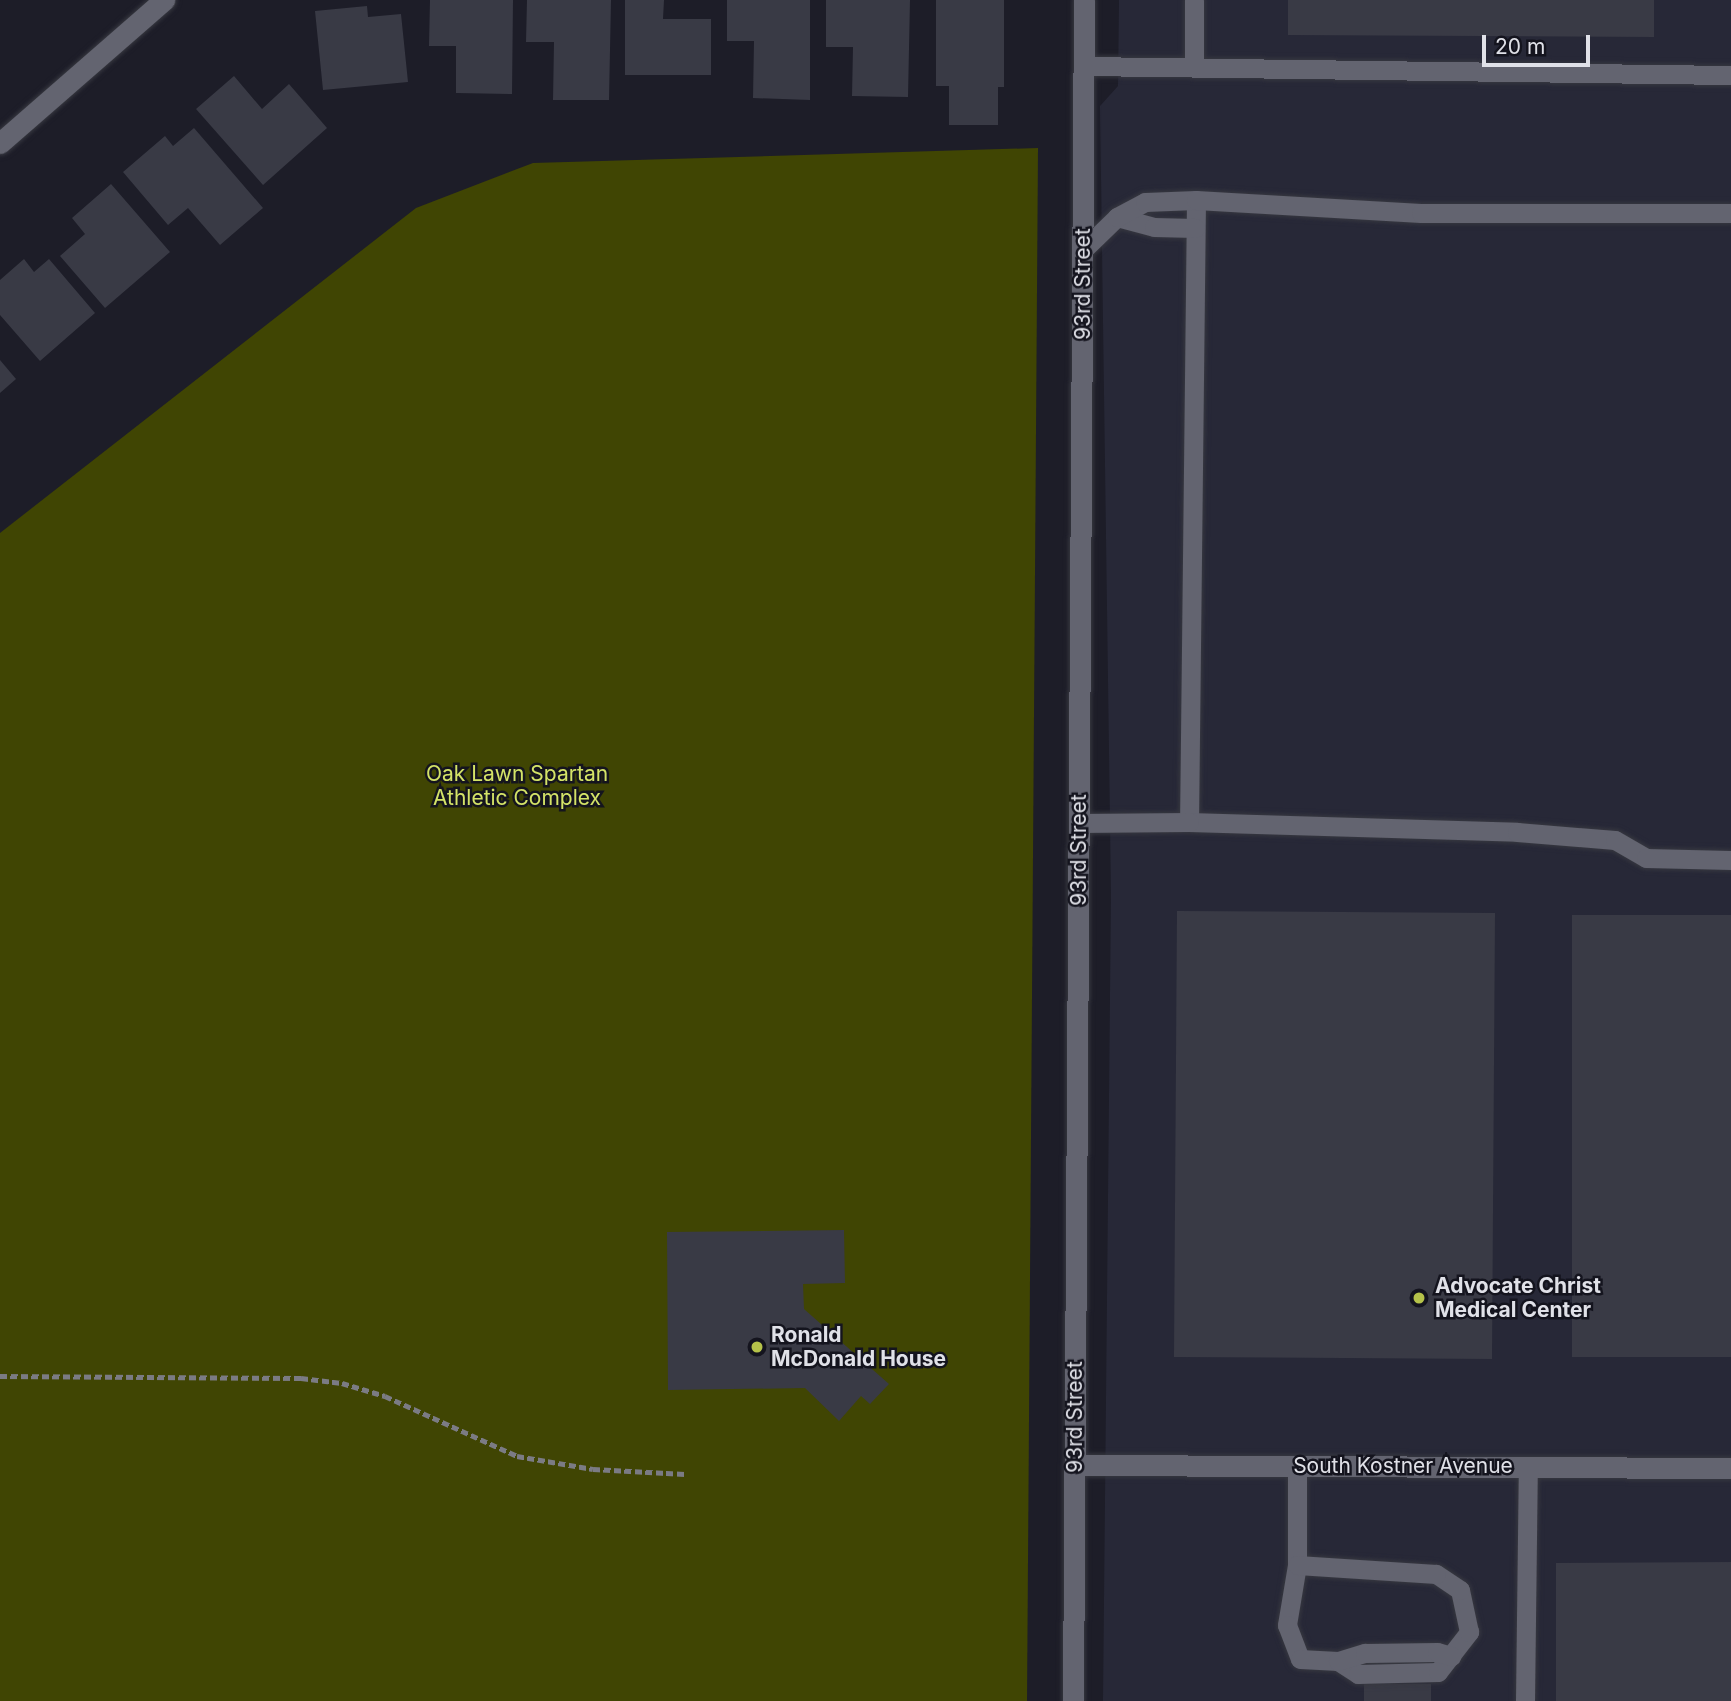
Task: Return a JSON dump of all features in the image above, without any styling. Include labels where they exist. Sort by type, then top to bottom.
[{"type":"street","points":[[0,143],[164,0]]},
{"type":"street","name":"93rd Street","points":[[1073,1701],[1084,0]]},
{"type":"street","name":"South Kostner Avenue","points":[[1074,1465],[1731,1468]]},
{"type":"lane","points":[[1194,0],[1194,67]]},
{"type":"lane","points":[[1084,65],[1731,75]]},
{"type":"lane","points":[[1083,250],[1117,217],[1145,201],[1196,200],[1421,213],[1731,213]]},
{"type":"lane","points":[[1189,822],[1196,200]]},
{"type":"lane","points":[[1117,217],[1154,227],[1195,228]]},
{"type":"lane","points":[[1079,823],[1189,822],[1517,832],[1615,840],[1646,858],[1731,860]]},
{"type":"lane","points":[[1297,1466],[1297,1565],[1287,1625],[1300,1659],[1338,1661],[1365,1653],[1437,1652],[1451,1656],[1469,1632],[1460,1591],[1436,1574],[1297,1565]]},
{"type":"lane","points":[[1525,1701],[1528,1467]]},
{"type":"path","points":[[0,1376],[301,1378],[342,1383],[385,1395],[517,1456],[593,1469],[685,1474]]},
{"type":"shaded area","name":"Advocate Christ Medical Center","points":[[1119,0],[1731,0],[1731,1701],[1103,1701],[1111,895],[1100,106],[1118,86]]},
{"type":"green space","name":"Oak Lawn Spartan Athletic Complex","points":[[1038,148],[1027,1701],[0,1701],[0,533],[416,208],[533,163]]},
{"type":"building","points":[[430,0],[513,0],[512,94],[456,93],[456,46],[429,46]]},
{"type":"building","points":[[527,0],[611,0],[609,100],[553,100],[554,42],[526,42]]},
{"type":"building","points":[[625,0],[664,0],[663,19],[711,19],[711,75],[625,75]]},
{"type":"building","points":[[727,0],[810,0],[810,100],[753,98],[754,41],[727,41]]},
{"type":"building","points":[[826,0],[910,0],[908,97],[852,96],[853,47],[826,47]]},
{"type":"building","points":[[936,0],[1004,0],[1004,87],[998,87],[998,125],[949,125],[949,86],[936,86]]},
{"type":"building","points":[[1288,0],[1654,0],[1654,37],[1288,35]]},
{"type":"building","points":[[367,6],[368,17],[401,14],[408,82],[323,90],[315,11]]},
{"type":"building","points":[[234,76],[262,109],[289,84],[327,128],[263,185],[196,109]]},
{"type":"building","points":[[194,128],[263,208],[220,245],[188,208],[168,225],[123,172],[165,136],[173,146]]},
{"type":"building","points":[[111,184],[170,252],[105,308],[60,256],[85,234],[72,218]]},
{"type":"building","points":[[24,259],[34,272],[49,259],[95,313],[40,361],[0,315],[0,280]]},
{"type":"building","points":[[0,360],[16,379],[0,393]]},
{"type":"building","points":[[1177,911],[1495,913],[1492,1359],[1174,1357]]},
{"type":"building","points":[[1572,915],[1731,915],[1731,1357],[1572,1357]]},
{"type":"building","name":"Ronald McDonald House","points":[[844,1230],[845,1283],[803,1284],[804,1309],[889,1384],[870,1404],[861,1396],[839,1421],[805,1388],[668,1390],[667,1232]]},
{"type":"building","points":[[1731,1562],[1731,1701],[1556,1701],[1556,1563]]},
{"type":"building","points":[[1364,1684],[1431,1684],[1431,1701],[1364,1701]]},
{"type":"place","name":"Advocate Christ Medical Center","points":[[1419,1298]]},
{"type":"place","name":"Ronald McDonald House","points":[[757,1347]]}]
